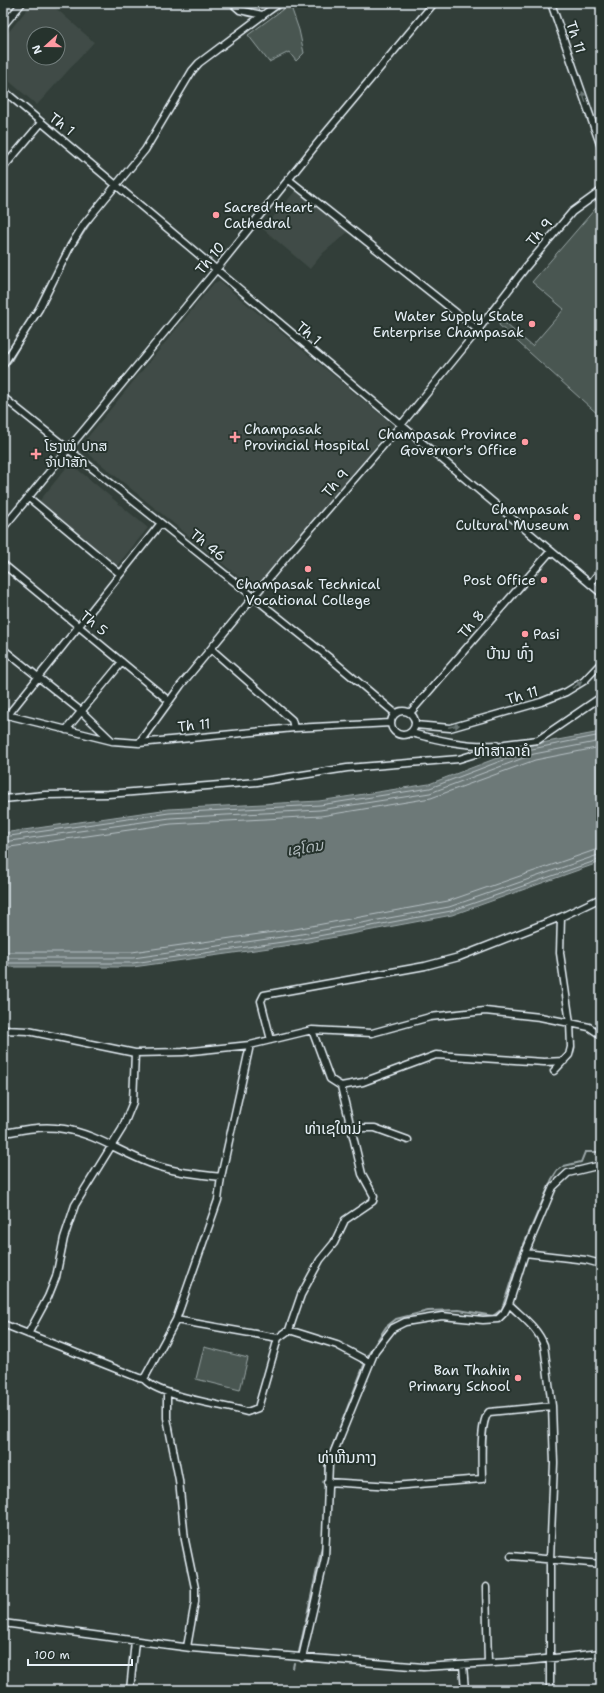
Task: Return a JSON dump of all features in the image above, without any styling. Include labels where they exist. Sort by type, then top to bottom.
[{"type":"street","points":[[3,26],[22,3]]},
{"type":"street","points":[[232,3],[240,10],[262,15]]},
{"type":"street","points":[[3,365],[39,308],[71,245],[84,224],[145,150],[199,63],[279,3]]},
{"type":"street","name":"Th 11","points":[[551,3],[601,147]]},
{"type":"street","name":"Th 10","points":[[3,528],[216,270],[288,179],[431,4]]},
{"type":"street","name":"Th 1","points":[[3,90],[550,552],[601,593]]},
{"type":"street","points":[[3,168],[41,123]]},
{"type":"street","points":[[288,179],[478,330]]},
{"type":"street","name":"Th 9","points":[[139,743],[169,701],[253,598],[401,425],[478,330],[507,289],[572,212],[601,191]]},
{"type":"street","name":"Th 46","points":[[3,397],[331,659],[395,713]]},
{"type":"street","points":[[29,498],[119,573]]},
{"type":"street","points":[[5,715],[38,678],[119,573],[161,523]]},
{"type":"street","name":"Th 8","points":[[410,713],[550,552]]},
{"type":"street","name":"Th 5","points":[[3,564],[169,701]]},
{"type":"street","points":[[590,584],[601,570]]},
{"type":"street","points":[[3,649],[82,712],[112,741]]},
{"type":"street","points":[[211,649],[292,720],[294,728]]},
{"type":"street","points":[[66,730],[122,662]]},
{"type":"street","name":"Th 11","points":[[416,725],[450,728],[541,702],[566,692],[584,681],[601,663]]},
{"type":"street","points":[[411,733],[416,725],[414,717],[410,713],[402,711],[395,713],[391,723],[394,731],[399,734],[407,735],[411,733],[446,742],[485,746],[538,740],[601,697]]},
{"type":"street","name":"Th 11","points":[[5,715],[112,741],[139,743],[294,728],[391,723]]},
{"type":"street","points":[[3,799],[45,795],[130,793],[257,782],[347,768],[459,759],[508,744]]},
{"type":"street","points":[[271,1040],[261,1001],[264,995],[425,966],[459,957],[561,917],[601,898]]},
{"type":"street","points":[[554,1071],[569,1055],[571,1047],[570,1023],[560,953],[561,917]]},
{"type":"street","points":[[3,1030],[28,1031],[59,1039],[135,1053],[183,1052],[250,1045],[312,1030],[372,1033],[430,1017],[485,1011],[540,1017],[570,1023],[589,1027],[601,1035]]},
{"type":"street","points":[[312,1030],[330,1079],[341,1086],[363,1082],[436,1055],[544,1062],[564,1061]]},
{"type":"street","points":[[144,1378],[176,1320],[218,1200],[221,1177],[250,1045]]},
{"type":"street","points":[[28,1334],[48,1297],[56,1277],[64,1238],[75,1205],[122,1129],[133,1102],[135,1053]]},
{"type":"street","points":[[144,1378],[147,1383],[167,1392],[247,1412],[255,1410],[260,1405],[278,1338],[289,1330],[301,1295],[320,1260],[334,1243],[345,1220],[373,1201],[374,1196],[362,1174],[341,1086]]},
{"type":"street","points":[[3,1132],[29,1127],[58,1128],[85,1134],[112,1145],[148,1163],[166,1169],[221,1177]]},
{"type":"street","points":[[352,1128],[375,1128],[408,1140]]},
{"type":"street","points":[[302,1658],[325,1558],[330,1464],[369,1362],[384,1338],[393,1328],[405,1322],[442,1316],[491,1320],[498,1318],[504,1313],[509,1304],[525,1253],[553,1187],[568,1173],[601,1165]]},
{"type":"street","points":[[525,1253],[586,1260],[601,1264]]},
{"type":"street","points":[[509,1304],[536,1328],[541,1336],[544,1345],[552,1406],[554,1463],[550,1560],[550,1690]]},
{"type":"street","points":[[176,1320],[278,1338]]},
{"type":"street","points":[[3,1324],[139,1378],[144,1378]]},
{"type":"street","points":[[289,1330],[337,1345],[369,1362]]},
{"type":"street","points":[[167,1392],[167,1418],[179,1480],[185,1540],[195,1588],[195,1602],[187,1647]]},
{"type":"street","points":[[328,1482],[393,1486],[482,1479],[482,1437],[486,1415],[490,1412],[552,1406]]},
{"type":"street","points":[[511,1556],[601,1564]]},
{"type":"street","points":[[486,1587],[488,1663]]},
{"type":"street","points":[[3,1623],[187,1647],[302,1658],[423,1667],[550,1659],[601,1654]]},
{"type":"street","points":[[130,1690],[135,1641]]},
{"type":"street","points":[[463,1665],[465,1690]]},
{"type":"shaded area","points":[[32,3],[50,3],[94,42],[37,105],[3,76],[3,39]]},
{"type":"shaded area","points":[[290,4],[299,30],[304,53],[296,61],[289,52],[269,62],[248,35]]},
{"type":"shaded area","points":[[296,190],[348,232],[323,253],[310,269],[263,229]]},
{"type":"shaded area","points":[[601,202],[601,417],[499,325],[500,319],[532,346],[564,309],[532,282]]},
{"type":"shaded area","name":"Champasak Provincial Hospital","points":[[219,281],[387,420],[390,426],[389,430],[263,580],[258,583],[245,582],[85,451],[82,444],[214,283]]},
{"type":"shaded area","points":[[70,463],[148,528],[115,568],[37,504]]},
{"type":"shaded area","points":[[204,1347],[248,1358],[240,1390],[196,1379]]},
{"type":"water","name":"ເຊໂດນ","points":[[601,731],[601,862],[452,915],[298,944],[133,967],[3,967],[3,833],[169,809],[319,801],[429,784],[531,745]]},
{"type":"waterway","points":[[262,19],[288,3]]},
{"type":"waterway","points":[[69,255],[95,215]]},
{"type":"waterway","points":[[3,370],[11,361],[26,334]]},
{"type":"waterway","points":[[368,1355],[386,1327],[396,1319],[428,1311],[459,1310],[493,1316],[502,1309],[519,1256],[552,1179],[557,1171],[564,1166],[581,1162],[585,1152],[601,1152]]},
{"type":"waterway","points":[[325,1482],[325,1465],[364,1365]]},
{"type":"waterway","points":[[299,1652],[323,1542]]},
{"type":"waterway","points":[[293,1668],[294,1663]]},
{"type":"place","name":"Sacred Heart Cathedral","points":[[216,215]]},
{"type":"place","name":"Water Supply State Enterprise Champasak","points":[[532,324]]},
{"type":"place","name":"Champasak Provincial Hospital","points":[[235,437]]},
{"type":"place","name":"Champasak Province Governor's Office","points":[[525,442]]},
{"type":"place","name":"ໂຮງໝໍ ປກສ ຈຳປາສັກ","points":[[36,454]]},
{"type":"place","name":"Champasak Cultural Museum","points":[[577,517]]},
{"type":"place","name":"Champasak Technical Vocational College","points":[[308,569]]},
{"type":"place","name":"Post Office","points":[[544,580]]},
{"type":"place","name":"Pasi","points":[[525,634]]},
{"type":"place","name":"Ban Thahin Primary School","points":[[518,1378]]},
{"type":"district","name":"ບ້ານ ທົ່ງ","points":[[510,653]]},
{"type":"district","name":"ທ່າສາລາຄໍ","points":[[502,750]]},
{"type":"district","name":"ທ່າເຊໃຫມ່","points":[[333,1128]]},
{"type":"district","name":"ທ່າຫີນກາງ","points":[[347,1457]]}]
